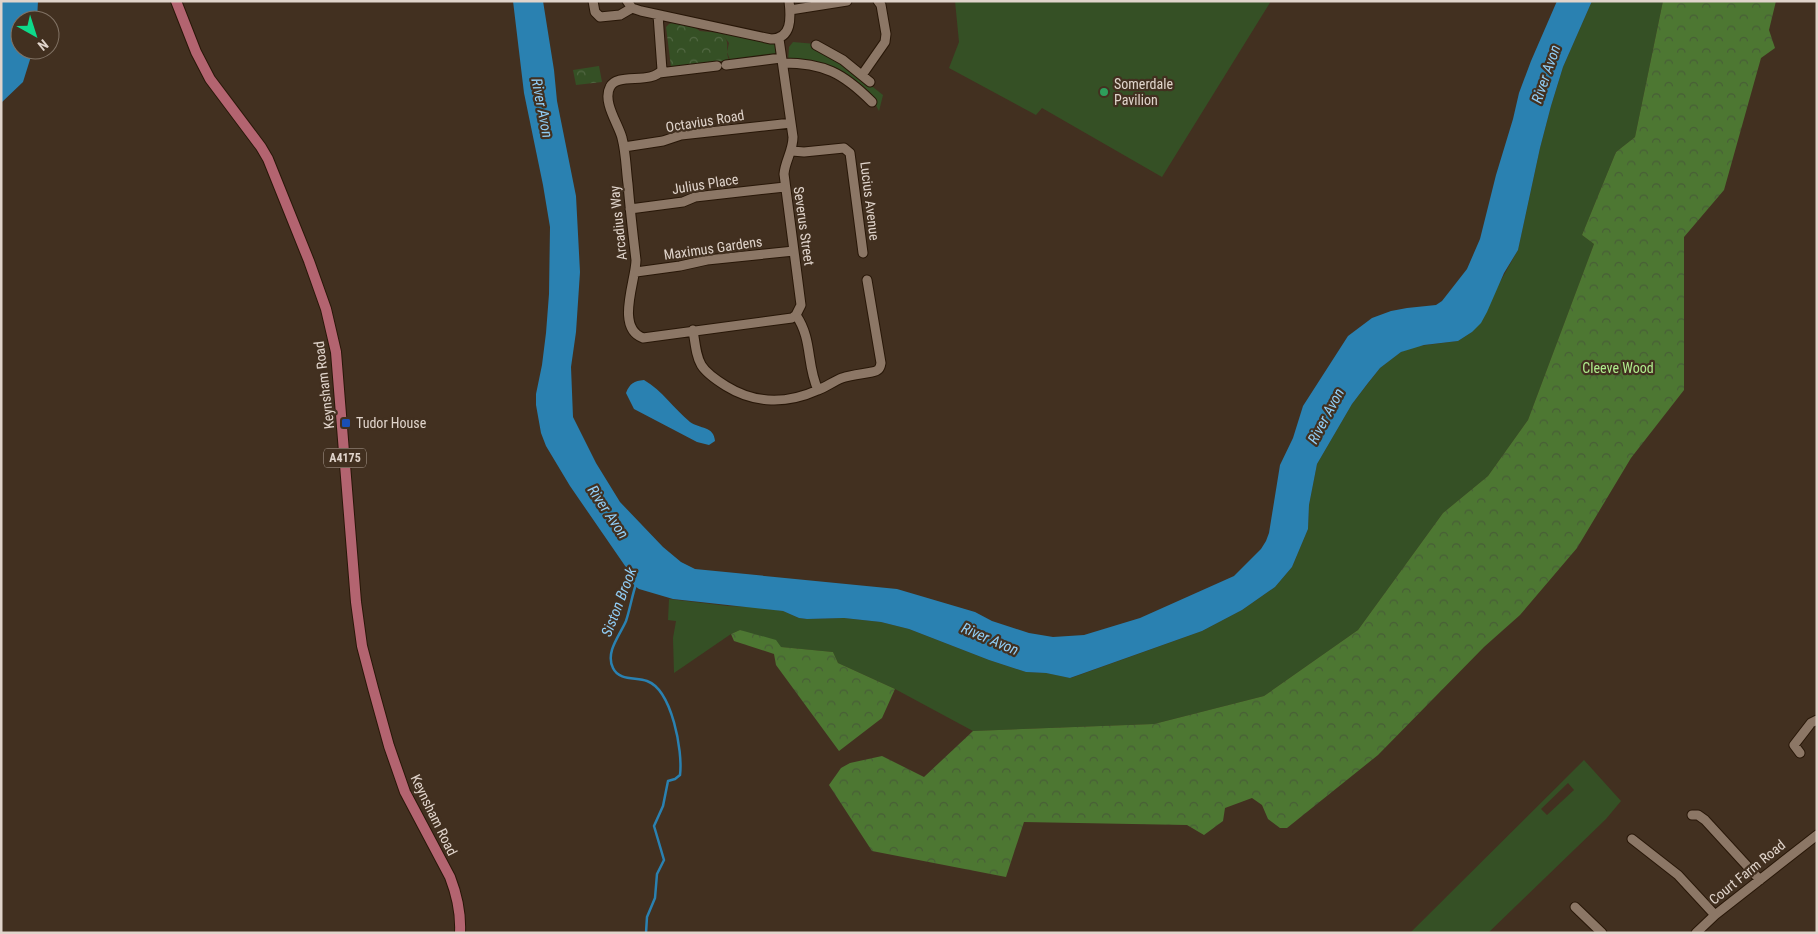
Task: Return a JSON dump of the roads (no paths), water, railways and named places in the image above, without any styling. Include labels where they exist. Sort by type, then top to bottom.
[{"type":"main road","name":"Keynsham Road","points":[[176,1],[196,52],[210,79],[268,159],[326,309],[336,352],[356,602],[362,646],[389,746],[405,792],[450,877],[458,903],[460,933]]},
{"type":"street","points":[[593,1],[595,12],[600,17],[620,15],[630,4],[641,12],[770,39],[779,39],[784,35],[788,28],[790,6],[847,1]]},
{"type":"street","points":[[862,75],[885,42],[886,34],[878,1]]},
{"type":"street","points":[[658,15],[662,66],[659,74]]},
{"type":"street","name":"Severus Street","points":[[779,39],[793,137],[792,151],[785,168],[785,187],[801,305],[796,315]]},
{"type":"street","points":[[816,45],[843,60],[870,82]]},
{"type":"street","points":[[782,60],[826,68],[850,82],[872,102]]},
{"type":"street","name":"Arcadius Way","points":[[782,60],[721,65],[659,74],[652,77],[621,80],[614,82],[610,87],[609,100],[612,117],[620,132],[624,147],[636,260],[636,272],[628,304],[632,332],[636,336],[643,338],[792,318],[796,315]]},
{"type":"street","name":"Octavius Road","points":[[624,147],[663,141],[681,135],[791,123]]},
{"type":"street","name":"Lucius Avenue","points":[[792,151],[804,152],[844,148],[850,153],[863,253]]},
{"type":"street","name":"Julius Place","points":[[630,209],[683,202],[695,197],[785,187]]},
{"type":"street","name":"Maximus Gardens","points":[[636,272],[708,260],[794,251]]},
{"type":"street","points":[[693,330],[699,363],[708,373],[740,394],[752,398],[781,400],[801,396],[841,379],[877,371],[880,367],[881,363],[867,280]]},
{"type":"street","points":[[796,315],[806,332],[812,378],[818,390]]},
{"type":"street","points":[[1794,745],[1811,723],[1817,720]]},
{"type":"street","points":[[1785,741],[1794,745],[1800,753]]},
{"type":"street","points":[[1692,815],[1698,815],[1705,820],[1760,880]]},
{"type":"street","name":"Court Farm Road","points":[[1696,933],[1817,835]]},
{"type":"street","points":[[1632,839],[1678,875],[1716,915]]},
{"type":"street","points":[[1574,907],[1602,933]]},
{"type":"water","points":[[1,1],[38,1],[38,10],[10,10],[10,60],[30,60],[23,82],[1,103]]},
{"type":"water","name":"River Avon","points":[[513,1],[543,1],[557,101],[576,196],[580,272],[576,332],[571,367],[573,417],[596,463],[620,502],[663,547],[681,562],[695,569],[897,589],[975,612],[992,621],[1029,633],[1053,637],[1084,635],[1140,618],[1234,576],[1261,549],[1269,533],[1280,465],[1293,438],[1303,406],[1348,336],[1372,318],[1391,311],[1436,305],[1442,301],[1467,269],[1480,239],[1519,93],[1557,1],[1592,1],[1563,67],[1551,106],[1518,250],[1504,273],[1481,323],[1472,332],[1458,341],[1424,345],[1401,352],[1380,368],[1368,383],[1352,404],[1317,464],[1309,505],[1308,529],[1292,567],[1275,587],[1242,610],[1202,631],[1070,678],[1046,673],[1026,672],[989,660],[909,629],[881,622],[844,618],[799,618],[783,611],[673,599],[639,589],[634,585],[632,576],[570,486],[546,446],[541,433],[536,394],[546,333],[549,294],[550,227],[524,93]]},
{"type":"water","points":[[644,380],[657,389],[690,422],[709,430],[714,436],[715,441],[709,445],[697,442],[634,409],[626,393],[633,383]]},
{"type":"waterway","name":"Siston Brook","points":[[636,584],[626,621],[612,650],[611,662],[619,675],[647,681],[656,687],[663,696],[674,722],[680,751],[680,775],[668,781],[663,806],[654,826],[664,860],[657,874],[655,898],[647,917],[646,933]]},
{"type":"place","name":"Somerdale Pavilion","points":[[1104,92]]},
{"type":"place","name":"Tudor House","points":[[346,423]]},
{"type":"park label","name":"Cleeve Wood","points":[[1618,368]]}]
